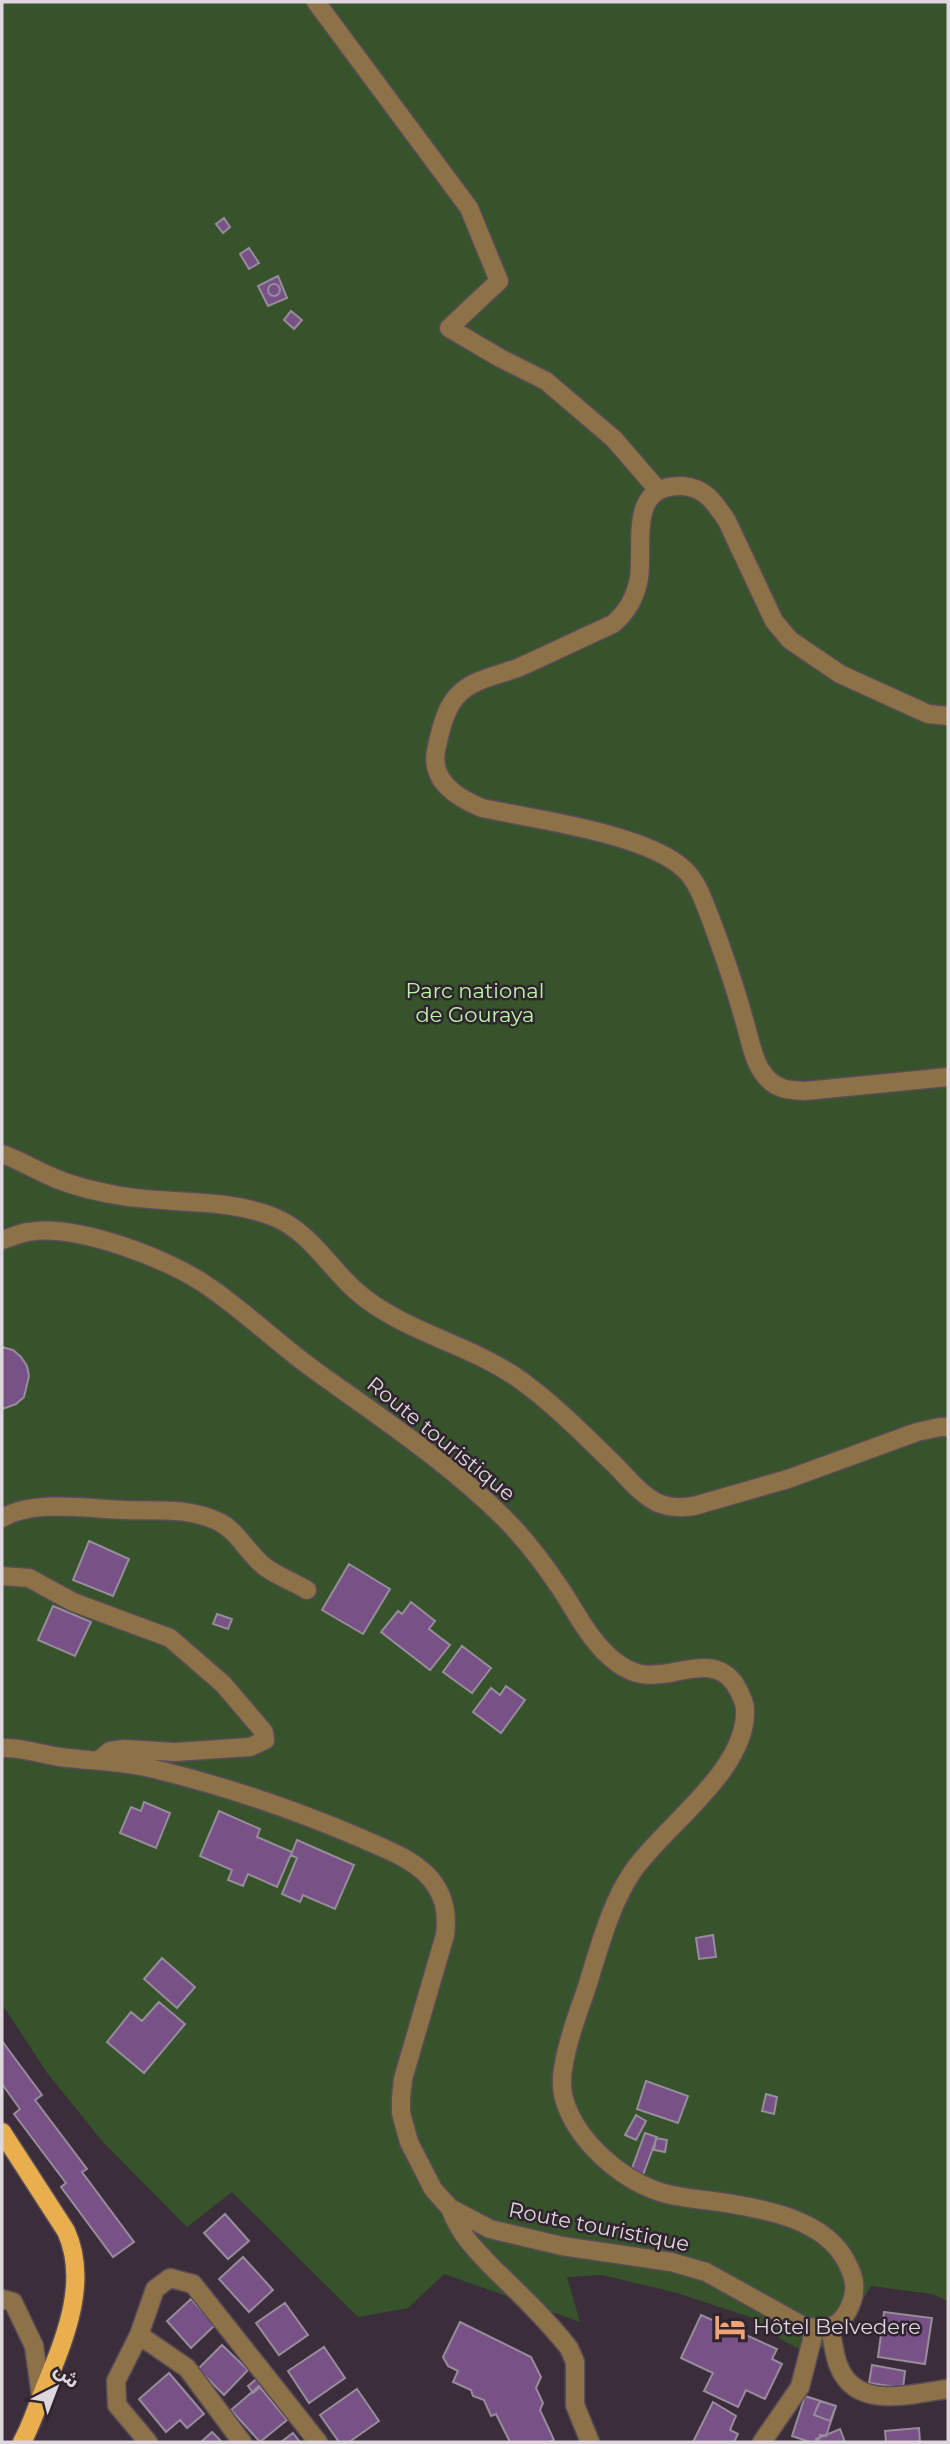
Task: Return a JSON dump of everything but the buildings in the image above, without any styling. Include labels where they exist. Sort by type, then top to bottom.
[{"type":"main road","points":[[2,2132],[54,2210],[73,2247],[76,2282],[73,2304],[57,2357],[22,2442]]},
{"type":"street","points":[[316,2],[469,208],[499,281],[449,328],[499,358],[546,381],[614,439],[658,490]]},
{"type":"street","points":[[948,716],[928,713],[839,674],[790,640],[774,621],[727,521],[707,494],[695,487],[670,486],[658,490],[645,505],[641,515],[639,578],[629,607],[622,616],[613,624],[517,668],[476,682],[459,693],[449,707],[435,751],[437,775],[465,801],[482,808],[611,835],[647,848],[684,869],[697,884],[730,968],[755,1057],[762,1073],[776,1086],[805,1091],[948,1077]]},
{"type":"street","points":[[2,1154],[51,1177],[92,1190],[119,1196],[241,1207],[274,1217],[293,1227],[315,1245],[355,1290],[374,1305],[521,1380],[568,1420],[640,1490],[656,1502],[668,1506],[694,1506],[788,1479],[917,1432],[948,1427]]},
{"type":"street","name":"Route touristique","points":[[2,1240],[30,1231],[92,1237],[168,1264],[205,1283],[299,1360],[432,1457],[504,1518],[530,1546],[591,1636],[620,1665],[629,1671],[657,1675],[701,1667],[713,1668],[731,1678],[746,1706],[734,1752],[709,1787],[673,1828],[652,1845],[629,1876],[599,1947],[576,2020],[563,2070],[562,2089],[567,2107],[579,2131],[619,2170],[638,2182],[656,2191],[677,2196],[752,2207],[792,2218],[818,2231],[837,2245],[853,2275],[855,2289],[846,2314],[835,2325],[805,2327],[706,2272],[671,2262],[562,2246],[490,2229],[450,2208],[433,2189],[409,2142],[401,2113],[403,2079],[447,1920],[442,1896],[427,1875],[407,1860],[317,1820],[244,1795],[148,1768],[14,1747],[2,1748]]},
{"type":"street","points":[[2,1518],[10,1513],[80,1506],[125,1510],[151,1508],[199,1515],[220,1522],[266,1568],[307,1590]]},
{"type":"street","points":[[2,1576],[29,1578],[74,1602],[170,1637],[223,1684],[264,1732],[265,1740],[250,1747],[175,1752],[124,1749],[110,1751],[98,1762]]},
{"type":"street","points":[[450,2208],[462,2235],[474,2250],[569,2348],[575,2362],[575,2405],[590,2442]]},
{"type":"street","points":[[148,2442],[117,2405],[116,2381],[139,2335],[155,2289],[170,2278],[193,2284],[318,2442]]},
{"type":"street","points":[[2,2299],[13,2302],[34,2346],[41,2396]]},
{"type":"street","points":[[823,2327],[839,2369],[850,2384],[865,2394],[888,2396],[948,2389]]},
{"type":"street","points":[[762,2442],[800,2387],[823,2327]]},
{"type":"street","points":[[139,2335],[187,2368],[242,2442]]},
{"type":"green space","name":"Parc national de Gouraya","points":[[2,2],[948,2],[948,2301],[932,2294],[871,2286],[836,2345],[801,2350],[782,2340],[753,2318],[677,2293],[602,2275],[567,2277],[580,2322],[444,2274],[408,2308],[358,2317],[232,2192],[187,2227],[103,2142],[48,2074],[2,2004]]},
{"type":"place","name":"Hôtel Belvedere","points":[[730,2327]]}]
